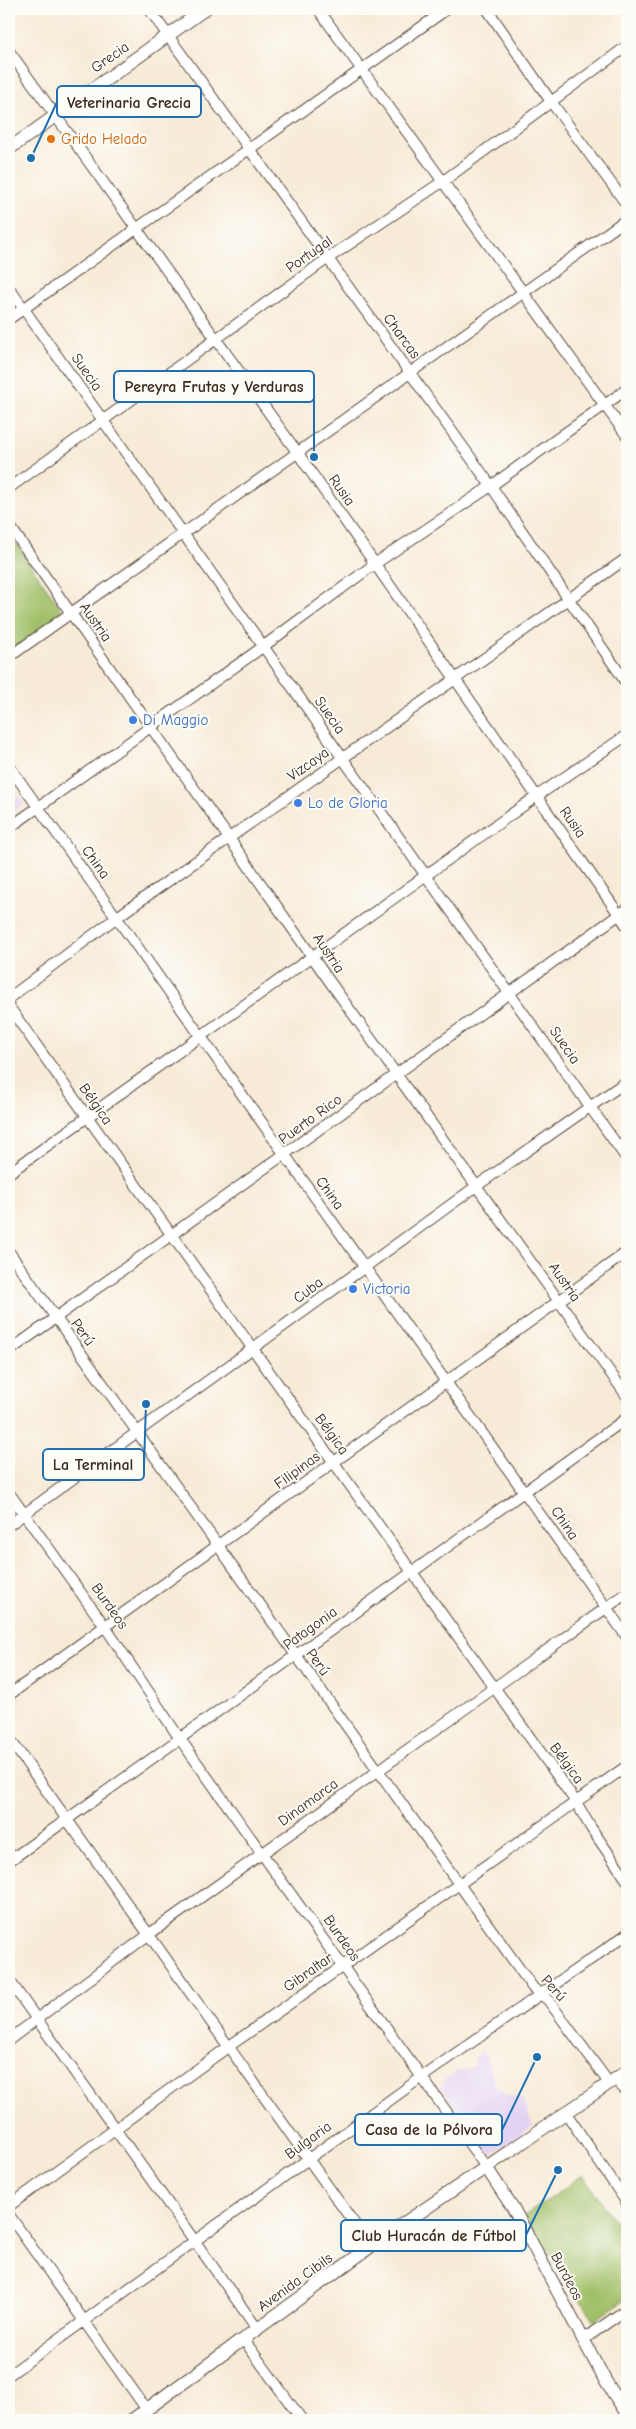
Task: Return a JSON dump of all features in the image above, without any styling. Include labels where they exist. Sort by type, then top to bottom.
[{"type":"street","name":"Charcas","points":[[149,9],[491,486],[627,684]]},
{"type":"street","name":"Grecia","points":[[9,148],[206,9]]},
{"type":"street","points":[[318,9],[627,436]]},
{"type":"street","points":[[9,319],[447,9]]},
{"type":"street","points":[[487,9],[552,103],[627,205]]},
{"type":"street","name":"Portugal","points":[[9,488],[215,338],[327,259],[442,182],[552,103],[627,46]]},
{"type":"street","name":"Rusia","points":[[9,51],[297,452],[456,677],[536,796],[623,912],[627,926]]},
{"type":"street","points":[[9,657],[181,533],[627,219]]},
{"type":"street","name":"Suecia","points":[[9,288],[627,1159]]},
{"type":"street","points":[[9,828],[376,564],[491,486],[627,389]]},
{"type":"street","name":"Austria","points":[[9,525],[396,1074],[478,1185],[627,1396]]},
{"type":"street","name":"Vizcaya","points":[[9,998],[117,917],[627,558]]},
{"type":"street","points":[[9,1173],[426,877],[536,796],[627,735]]},
{"type":"street","name":"China","points":[[9,766],[627,1637]]},
{"type":"street","name":"Puerto Rico","points":[[9,1351],[285,1156],[396,1074],[623,912]]},
{"type":"street","name":"Bélgica","points":[[9,1007],[576,1802],[591,1828],[627,1880]]},
{"type":"street","name":"Cuba","points":[[9,1525],[365,1266],[627,1081]]},
{"type":"street","name":"Perú","points":[[9,1252],[219,1544],[296,1657],[533,1988],[548,2000],[612,2082],[627,2092]]},
{"type":"street","name":"Filipinas","points":[[9,1695],[104,1625],[627,1252]]},
{"type":"street","name":"Patagonia","points":[[9,1861],[526,1493],[627,1418]]},
{"type":"street","name":"Burdeos","points":[[9,1493],[104,1625],[180,1739],[514,2208],[606,2382],[627,2414]]},
{"type":"street","name":"Dinamarca","points":[[9,2040],[38,2020],[148,1935],[627,1593]]},
{"type":"street","points":[[9,1738],[371,2247]]},
{"type":"street","name":"Gibraltar","points":[[9,2206],[228,2047],[627,1766]]},
{"type":"street","name":"Bulgaria","points":[[9,2375],[422,2077],[627,1934]]},
{"type":"street","points":[[9,1980],[258,2330]]},
{"type":"street","name":"Avenida Cibils","points":[[132,2420],[371,2247],[627,2072]]},
{"type":"street","points":[[566,2113],[627,2203]]},
{"type":"street","points":[[9,2215],[147,2410]]},
{"type":"street","points":[[583,2340],[627,2309]]},
{"type":"street","points":[[244,2340],[302,2420]]},
{"type":"shaded area","points":[[9,782],[24,804],[9,814]]},
{"type":"shaded area","points":[[484,2051],[497,2089],[505,2091],[505,2095],[522,2098],[533,2126],[490,2155],[441,2087],[444,2084],[442,2081],[458,2070],[460,2072],[476,2065],[474,2058]]},
{"type":"green space","points":[[9,533],[61,609],[59,617],[9,652]]},
{"type":"green space","points":[[583,2175],[627,2240],[627,2298],[594,2321],[523,2217]]},
{"type":"place","name":"Grido Helado","points":[[51,139]]},
{"type":"place","name":"Veterinaria Grecia","points":[[31,158]]},
{"type":"place","name":"Pereyra Frutas y Verduras","points":[[314,457]]},
{"type":"place","name":"Di Maggio","points":[[133,720]]},
{"type":"place","name":"Lo de Gloria","points":[[298,803]]},
{"type":"place","name":"Victoria","points":[[353,1289]]},
{"type":"place","name":"La Terminal","points":[[146,1404]]},
{"type":"place","name":"Casa de la Pólvora","points":[[537,2057]]},
{"type":"place","name":"Club Huracán de Fútbol","points":[[558,2170]]}]
